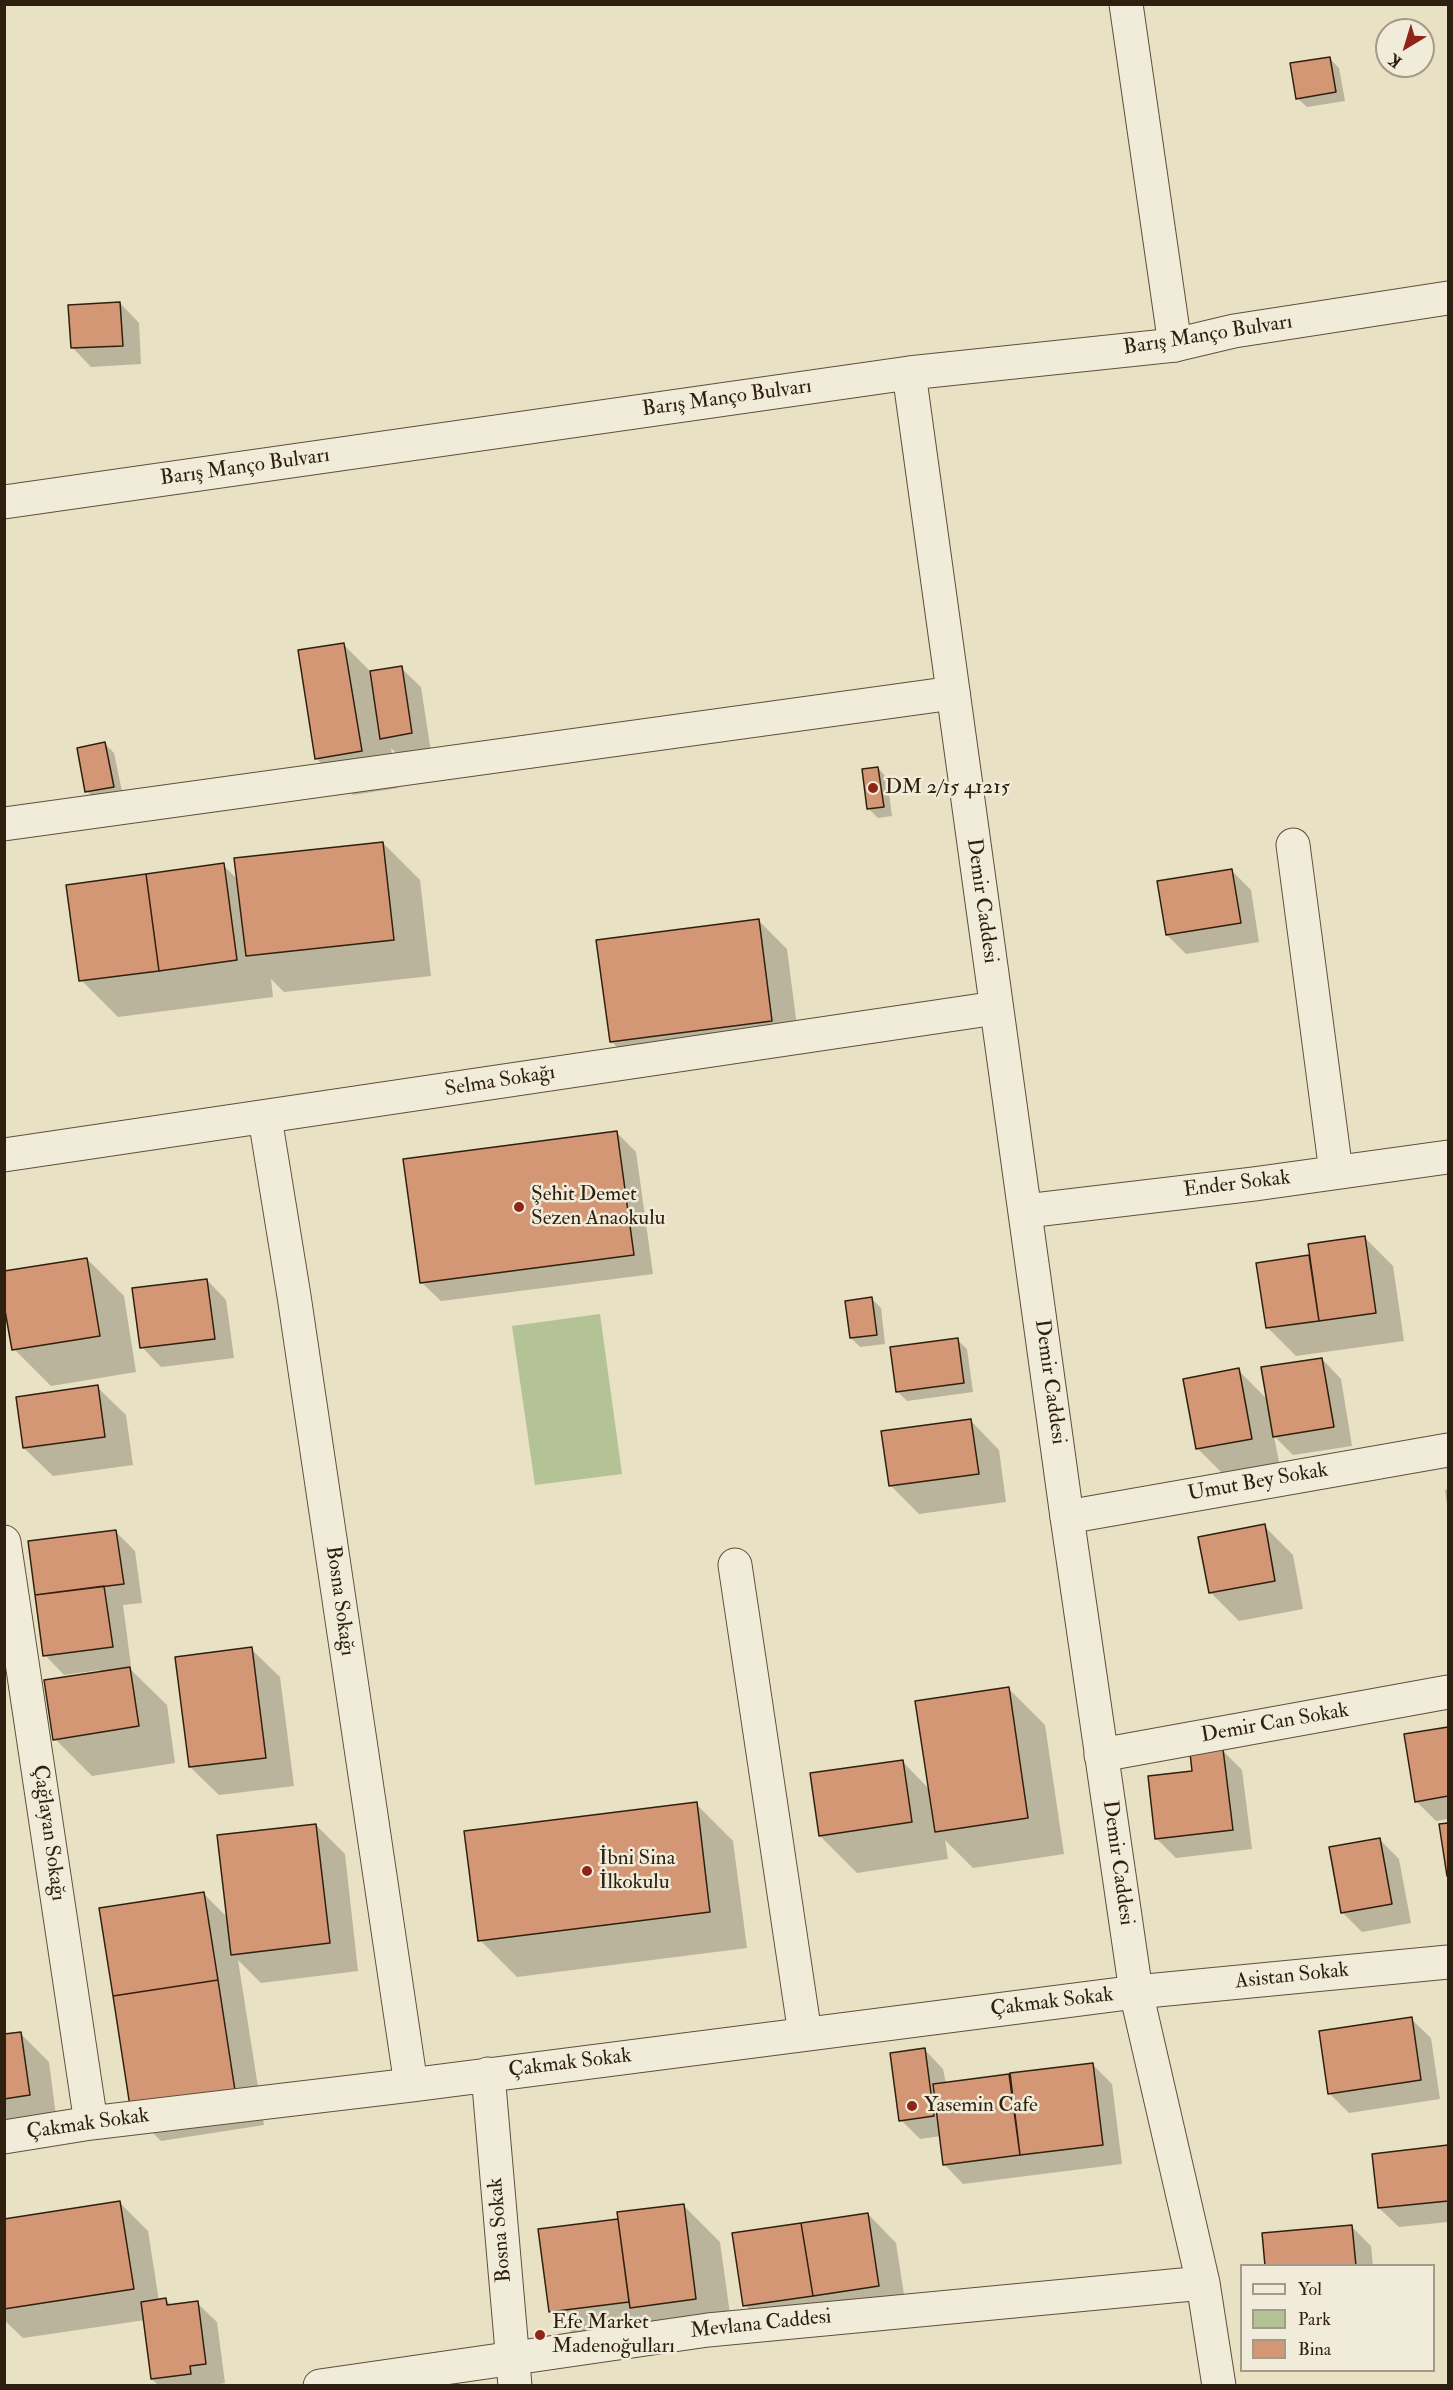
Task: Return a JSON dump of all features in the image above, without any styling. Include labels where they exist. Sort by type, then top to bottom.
[{"type":"street","points":[[1126,4],[1175,345]]},
{"type":"street","name":"Barış Manço Bulvarı","points":[[4,502],[909,373],[1175,345],[1234,331],[1449,298]]},
{"type":"street","name":"Demir Caddesi","points":[[909,373],[1067,1517],[1136,1992],[1203,2283],[1219,2385]]},
{"type":"street","points":[[4,824],[953,693]]},
{"type":"street","points":[[1293,845],[1336,1172]]},
{"type":"street","name":"Selma Sokağı","points":[[4,1155],[996,1008]]},
{"type":"street","name":"Bosna Sokağı","points":[[265,1118],[411,2085]]},
{"type":"street","name":"Ender Sokak","points":[[1026,1211],[1254,1184],[1449,1157]]},
{"type":"street","name":"Umut Bey Sokak","points":[[1067,1517],[1449,1450]]},
{"type":"street","name":"Çağlayan Sokağı","points":[[4,1542],[91,2123]]},
{"type":"street","points":[[735,1565],[805,2034]]},
{"type":"street","name":"Demir Can Sokak","points":[[1101,1755],[1449,1692]]},
{"type":"street","name":"Asistan Sokak","points":[[1136,1992],[1449,1962]]},
{"type":"street","name":"Çakmak Sokak","points":[[4,2137],[91,2123],[411,2085],[1136,1992]]},
{"type":"street","name":"Bosna Sokak","points":[[488,2074],[514,2371]]},
{"type":"street","name":"Mevlana Caddesi","points":[[320,2385],[514,2371],[708,2330],[1203,2283]]},
{"type":"green space","points":[[600,1314],[622,1474],[535,1485],[512,1326]]},
{"type":"building","points":[[1330,57],[1336,92],[1296,99],[1290,63]]},
{"type":"building","points":[[120,302],[123,346],[71,348],[68,305]]},
{"type":"building","points":[[344,643],[362,751],[315,759],[298,650]]},
{"type":"building","points":[[402,666],[412,733],[380,739],[370,671]]},
{"type":"building","points":[[105,742],[114,787],[85,792],[77,748]]},
{"type":"building","name":"DM 2/15 41215","points":[[878,767],[884,807],[867,809],[862,769]]},
{"type":"building","points":[[383,842],[394,940],[246,956],[234,858]]},
{"type":"building","points":[[224,863],[237,960],[159,971],[146,874]]},
{"type":"building","points":[[1232,869],[1241,923],[1166,935],[1157,881]]},
{"type":"building","points":[[146,874],[159,971],[79,981],[66,885]]},
{"type":"building","points":[[759,919],[772,1021],[610,1042],[596,940]]},
{"type":"building","name":"Şehit Demet Sezen Anaokulu","points":[[617,1131],[634,1255],[420,1283],[403,1159]]},
{"type":"building","points":[[1365,1236],[1376,1313],[1319,1321],[1308,1244]]},
{"type":"building","points":[[1309,1255],[1319,1321],[1266,1328],[1256,1263]]},
{"type":"building","points":[[87,1258],[100,1336],[12,1350],[4,1305],[4,1271]]},
{"type":"building","points":[[207,1279],[215,1339],[140,1348],[132,1288]]},
{"type":"building","points":[[872,1297],[877,1335],[850,1338],[845,1301]]},
{"type":"building","points":[[958,1338],[964,1383],[896,1392],[890,1347]]},
{"type":"building","points":[[1322,1358],[1334,1427],[1273,1437],[1261,1367]]},
{"type":"building","points":[[1239,1368],[1252,1439],[1196,1449],[1183,1379]]},
{"type":"building","points":[[98,1385],[105,1437],[23,1448],[16,1397]]},
{"type":"building","points":[[971,1419],[979,1474],[889,1486],[881,1431]]},
{"type":"building","points":[[1265,1524],[1275,1581],[1209,1593],[1198,1537]]},
{"type":"building","points":[[116,1530],[124,1584],[35,1595],[28,1541]]},
{"type":"building","points":[[104,1586],[113,1647],[43,1656],[35,1595]]},
{"type":"building","points":[[252,1647],[266,1758],[189,1767],[175,1657]]},
{"type":"building","points":[[130,1667],[139,1726],[53,1740],[44,1680]]},
{"type":"building","points":[[1009,1687],[1028,1818],[935,1832],[915,1701]]},
{"type":"building","points":[[1448,1727],[1448,1796],[1415,1802],[1404,1734]]},
{"type":"building","points":[[1223,1749],[1233,1830],[1155,1839],[1148,1776],[1192,1771],[1190,1753]]},
{"type":"building","points":[[903,1760],[912,1822],[819,1836],[810,1773]]},
{"type":"building","name":"İbni Sina İlkokulu","points":[[697,1802],[710,1912],[478,1941],[464,1831]]},
{"type":"building","points":[[1448,1823],[1448,1875],[1447,1876],[1439,1824]]},
{"type":"building","points":[[316,1824],[330,1943],[231,1955],[217,1835]]},
{"type":"building","points":[[1380,1838],[1392,1904],[1341,1913],[1329,1847]]},
{"type":"building","points":[[204,1892],[218,1980],[113,1996],[99,1908]]},
{"type":"building","points":[[218,1980],[236,2097],[131,2113],[113,1996]]},
{"type":"building","points":[[1412,2017],[1421,2080],[1328,2094],[1319,2031]]},
{"type":"building","points":[[21,2032],[30,2095],[4,2099],[4,2034]]},
{"type":"building","points":[[925,2048],[934,2116],[899,2121],[890,2053]]},
{"type":"building","points":[[1093,2063],[1103,2145],[1020,2155],[1010,2073]]},
{"type":"building","points":[[1009,2074],[1020,2155],[943,2165],[933,2084]]},
{"type":"building","points":[[1448,2145],[1448,2201],[1378,2208],[1372,2154]]},
{"type":"building","points":[[120,2201],[134,2289],[4,2309],[4,2219]]},
{"type":"building","points":[[684,2204],[696,2299],[630,2308],[617,2212]]},
{"type":"building","points":[[868,2213],[879,2286],[813,2296],[801,2223]]},
{"type":"building","points":[[618,2219],[629,2302],[549,2312],[538,2229]]},
{"type":"building","points":[[801,2223],[813,2296],[743,2306],[732,2233]]},
{"type":"building","points":[[1352,2225],[1356,2264],[1265,2264],[1262,2233]]},
{"type":"building","points":[[166,2298],[167,2305],[198,2301],[206,2364],[190,2366],[191,2374],[151,2379],[141,2302]]},
{"type":"place","name":"DM 2/15 41215","points":[[873,788]]},
{"type":"place","name":"Şehit Demet Sezen Anaokulu","points":[[519,1207]]},
{"type":"place","name":"İbni Sina İlkokulu","points":[[587,1871]]},
{"type":"place","name":"Yasemin Cafe","points":[[912,2106]]},
{"type":"place","name":"Efe Market Madenoğulları","points":[[540,2335]]}]
